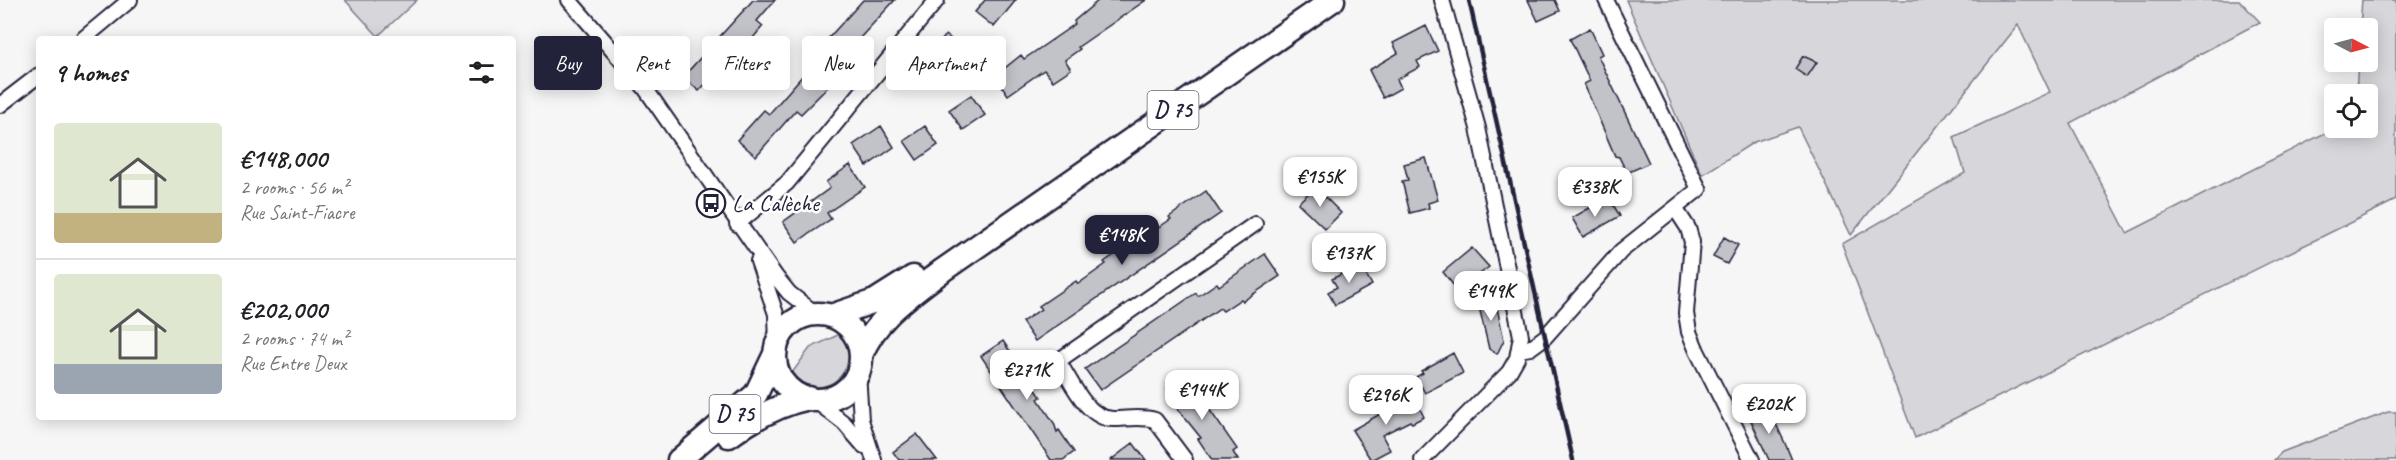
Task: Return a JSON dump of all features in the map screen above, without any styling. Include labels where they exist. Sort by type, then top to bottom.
[{"type":"main road","name":"D 75","points":[[823,315],[864,305],[900,286],[1042,184],[1311,0]]},
{"type":"main road","name":"D 75","points":[[860,363],[874,330],[889,314],[943,270],[1333,0]]},
{"type":"main road","points":[[823,315],[843,321],[852,330],[858,342],[860,363],[852,383],[842,392],[830,398],[811,399],[797,394],[784,382],[778,371],[776,350],[782,333],[791,323],[803,317],[823,315]]},
{"type":"main road","name":"D 75","points":[[679,460],[756,394],[776,350]]},
{"type":"main road","name":"D 75","points":[[697,460],[764,413],[789,402],[811,399]]},
{"type":"street","points":[[87,36],[130,0]]},
{"type":"street","points":[[569,0],[645,88],[748,240],[789,293],[823,315]]},
{"type":"street","points":[[737,224],[787,183],[937,0]]},
{"type":"street","points":[[1422,460],[1514,365],[1519,350],[1521,330],[1478,128],[1442,0]]},
{"type":"street","points":[[1519,350],[1530,348],[1545,337],[1612,261],[1699,189],[1606,0]]},
{"type":"street","points":[[0,105],[36,77]]},
{"type":"street","points":[[1675,208],[1688,228],[1692,242],[1686,301],[1689,332],[1752,460]]},
{"type":"street","points":[[1185,460],[1155,420],[1110,419],[1095,414],[1058,361],[1255,224]]},
{"type":"street","points":[[748,240],[758,260],[776,314],[776,350]]},
{"type":"street","points":[[860,363],[861,420],[874,460]]},
{"type":"street","points":[[811,399],[833,413],[854,434],[874,460]]},
{"type":"shaded area","points":[[345,0],[417,0],[378,36]]},
{"type":"shaded area","points":[[1626,0],[2239,0],[2260,22],[2070,123],[2127,233],[2324,134],[2324,138],[2378,138],[2378,84],[2357,84],[2357,72],[2378,72],[2378,18],[2361,18],[2362,0],[2396,0],[2396,200],[1915,438],[1842,244],[1965,173],[1954,137],[2050,92],[2018,25],[1851,235],[1798,127],[1754,142],[1702,175]]},
{"type":"shaded area","points":[[840,334],[847,347],[848,360],[837,380],[815,387],[803,383],[792,373],[810,348]]},
{"type":"shaded area","points":[[2388,412],[2396,412],[2396,460],[2274,460],[2282,452]]},
{"type":"building","points":[[753,0],[775,0],[757,21],[763,26],[755,36],[720,36]]},
{"type":"building","points":[[863,0],[895,0],[862,36],[830,36]]},
{"type":"building","points":[[985,0],[1016,0],[994,27],[975,12]]},
{"type":"building","points":[[1099,0],[1146,0],[1078,47],[1080,49],[1065,60],[1071,69],[1053,81],[1044,70],[1008,95],[1005,90],[1006,67],[1021,55],[1024,59],[1075,24],[1074,21]]},
{"type":"building","points":[[1528,0],[1555,0],[1560,11],[1538,21]]},
{"type":"building","points":[[1426,26],[1438,51],[1417,61],[1420,67],[1397,79],[1401,88],[1383,98],[1369,70],[1398,53],[1393,43]]},
{"type":"building","points":[[1590,28],[1602,54],[1598,56],[1649,163],[1627,173],[1619,157],[1615,156],[1584,84],[1590,81],[1570,39]]},
{"type":"building","points":[[702,56],[702,88],[699,91],[690,83],[690,69]]},
{"type":"building","points":[[1803,56],[1817,62],[1807,77],[1795,69]]},
{"type":"building","points":[[802,76],[802,90],[825,90],[801,114],[796,110],[756,156],[737,140],[764,110],[769,114]]},
{"type":"building","points":[[971,95],[985,115],[963,130],[949,110]]},
{"type":"building","points":[[881,126],[894,147],[867,166],[853,145]]},
{"type":"building","points":[[925,126],[938,145],[917,160],[904,141]]},
{"type":"building","points":[[1426,158],[1438,200],[1428,203],[1429,208],[1410,213],[1402,181],[1408,180],[1404,164]]},
{"type":"building","points":[[850,165],[865,187],[827,213],[831,219],[797,242],[783,222],[830,188],[826,182]]},
{"type":"building","points":[[1315,187],[1341,213],[1325,229],[1298,203]]},
{"type":"building","points":[[1206,191],[1221,213],[1035,341],[1022,322],[1041,309],[1039,306],[1076,281],[1078,284],[1106,264],[1104,262],[1141,236],[1142,239],[1171,219],[1169,217]]},
{"type":"building","points":[[1600,202],[1602,205],[1612,203],[1620,216],[1583,237],[1572,218]]},
{"type":"building","points":[[1724,237],[1738,245],[1727,264],[1713,257]]},
{"type":"building","points":[[1472,248],[1489,267],[1458,291],[1443,272]]},
{"type":"building","points":[[1265,254],[1280,276],[1243,301],[1241,299],[1223,311],[1220,308],[1100,390],[1085,369],[1196,293],[1198,296],[1217,283],[1219,286]]},
{"type":"building","points":[[1360,264],[1372,285],[1335,305],[1328,292],[1337,287],[1332,279]]},
{"type":"building","points":[[1494,294],[1504,340],[1497,354],[1489,349],[1477,298]]},
{"type":"building","points":[[1003,341],[1041,397],[1038,399],[1054,423],[1057,432],[1059,430],[1074,452],[1063,460],[1051,460],[981,356]]},
{"type":"building","points":[[1453,353],[1463,373],[1425,393],[1416,377],[1423,373],[1421,371]]},
{"type":"building","points":[[1186,376],[1237,449],[1233,452],[1238,460],[1212,460],[1198,439],[1201,438],[1173,403],[1175,401],[1167,389]]},
{"type":"building","points":[[1413,395],[1424,417],[1412,423],[1410,421],[1382,435],[1390,450],[1371,460],[1352,430]]},
{"type":"building","points":[[1767,405],[1792,460],[1769,460],[1748,414]]},
{"type":"building","points":[[917,434],[937,460],[899,460],[893,452]]},
{"type":"building","points":[[1133,443],[1146,460],[1111,460]]},
{"type":"railway","points":[[1469,0],[1573,460]]},
{"type":"place","name":"La Calèche","points":[[711,203]]}]
